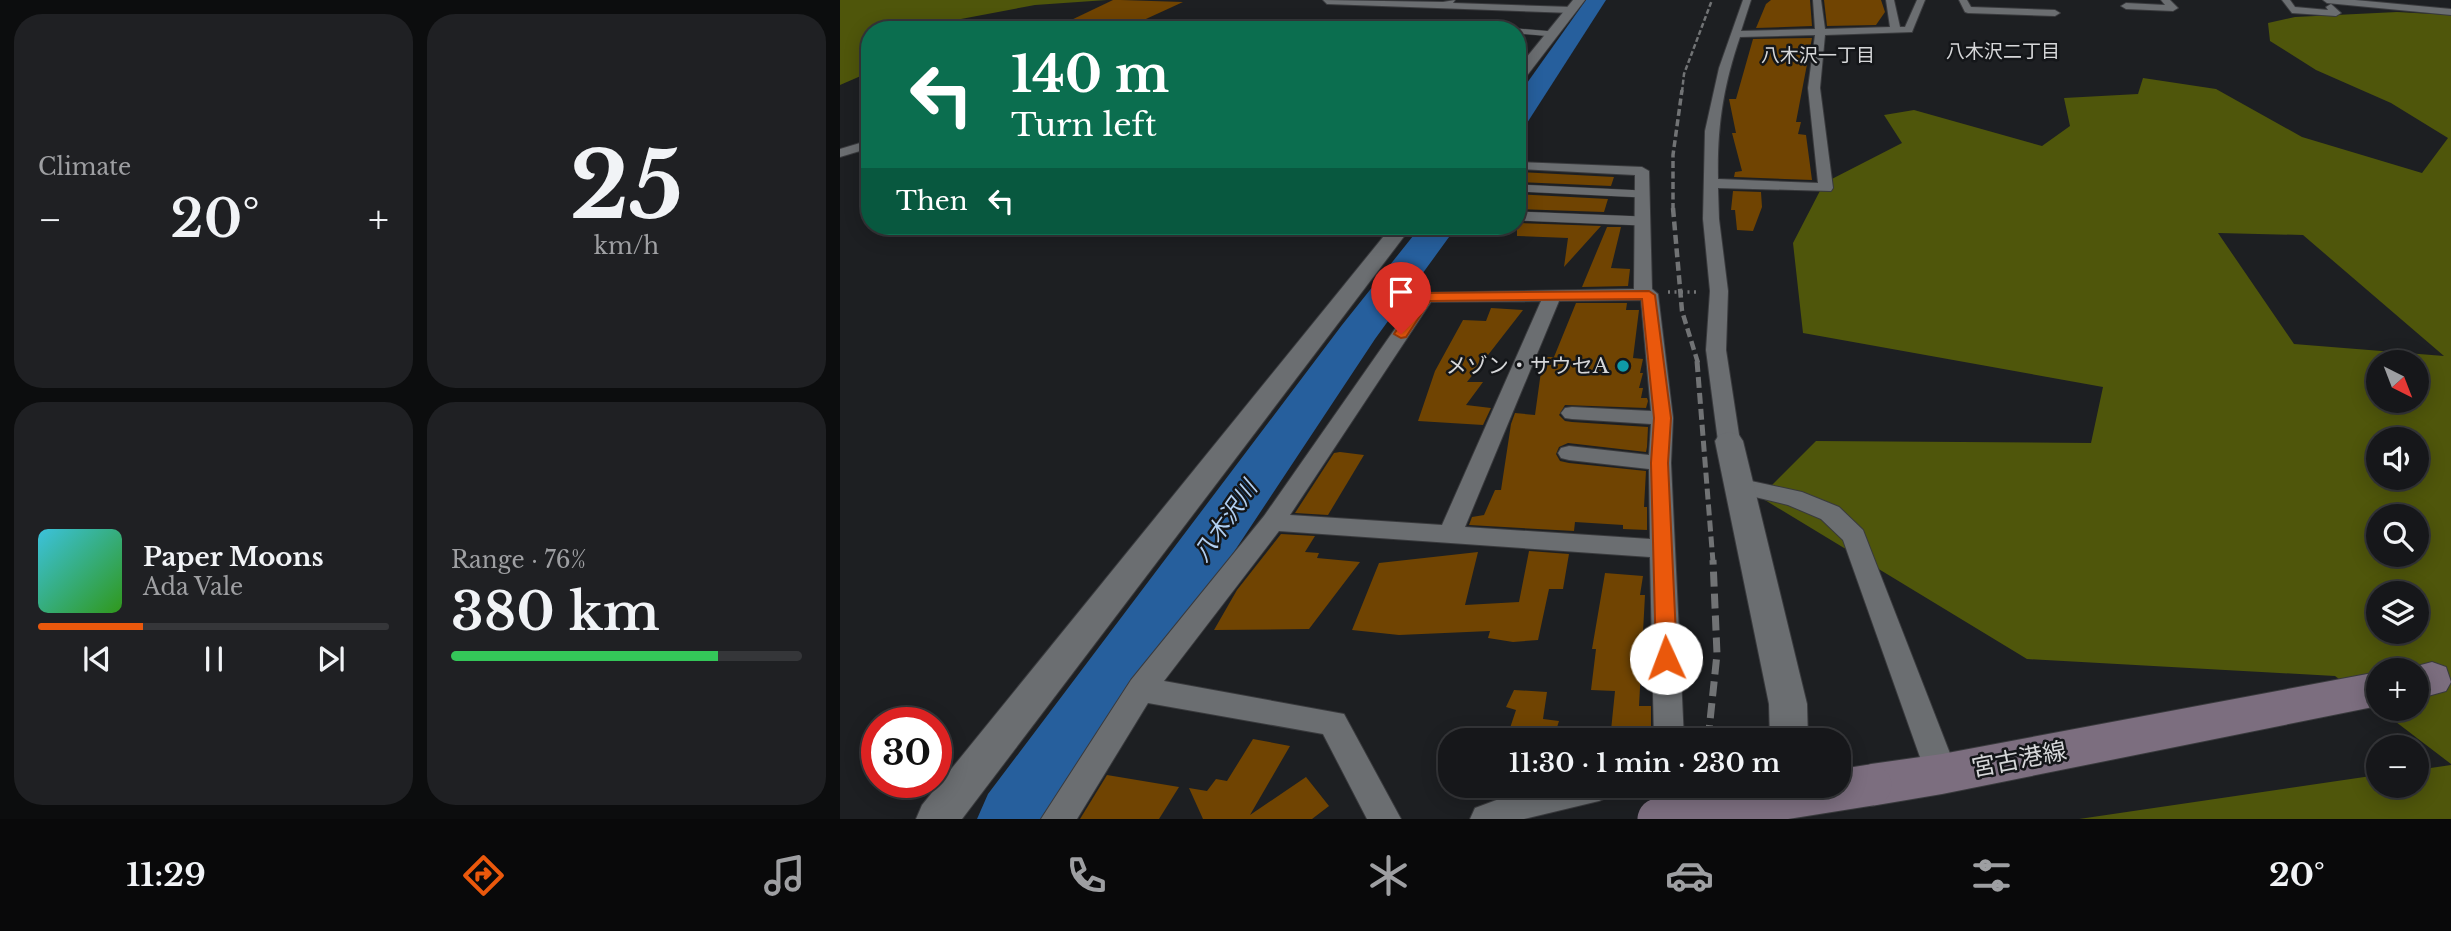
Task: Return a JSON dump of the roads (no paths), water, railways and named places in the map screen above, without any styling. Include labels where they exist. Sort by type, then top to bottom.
[{"type":"main road","name":"宮古港線","points":[[1658,819],[1942,774],[2366,691]]},
{"type":"street","points":[[1746,0],[1724,68],[1711,131],[1711,219],[1719,291],[1716,350],[1729,441],[1742,487],[1788,704],[1789,728]]},
{"type":"street","points":[[1711,183],[1826,188],[1814,88],[1820,32],[1817,0]]},
{"type":"street","points":[[1890,0],[1896,31]]},
{"type":"street","points":[[1736,34],[1909,30],[1921,0]]},
{"type":"street","points":[[1963,0],[1968,10],[2059,16],[2042,0]]},
{"type":"street","points":[[2126,6],[2173,8],[2165,0]]},
{"type":"street","points":[[2286,0],[2292,10],[2336,13],[2326,0]]},
{"type":"street","points":[[2326,0],[2451,12]]},
{"type":"street","points":[[1327,1],[1575,5]]},
{"type":"street","points":[[1526,67],[1575,5]]},
{"type":"street","points":[[2399,7],[2405,15],[2451,19]]},
{"type":"street","points":[[840,153],[861,147]]},
{"type":"street","points":[[1526,165],[1642,171],[1646,295],[1662,418],[1660,463],[1669,728]]},
{"type":"street","points":[[937,819],[1395,235]]},
{"type":"street","points":[[1058,819],[1141,689],[1273,522],[1426,297],[1646,295]]},
{"type":"street","points":[[1450,534],[1552,296]]},
{"type":"street","points":[[1572,413],[1662,418]]},
{"type":"street","points":[[1569,453],[1660,463]]},
{"type":"street","points":[[1742,487],[1794,498],[1830,513],[1854,536],[1942,774]]},
{"type":"street","points":[[1273,522],[1663,549]]},
{"type":"street","points":[[1141,689],[1333,723],[1384,819]]},
{"type":"street","points":[[1487,819],[1525,803],[1547,798]]},
{"type":"street","points":[[1672,798],[1673,819]]},
{"type":"street","points":[[1789,798],[1790,819]]},
{"type":"lane","points":[[1526,32],[1552,34]]},
{"type":"lane","points":[[1526,188],[1642,194]]},
{"type":"lane","points":[[1526,216],[1642,221]]},
{"type":"waterway","name":"八木沢川","points":[[1526,104],[1596,0]]},
{"type":"waterway","name":"八木沢川","points":[[1014,819],[1357,334],[1432,235]]},
{"type":"railway","points":[[1682,92],[1684,74],[1712,0]]},
{"type":"railway","points":[[1673,208],[1673,155],[1682,90]]},
{"type":"railway","points":[[1673,208],[1682,311],[1698,363]]},
{"type":"railway","points":[[1697,361],[1713,562]]},
{"type":"railway","points":[[1709,728],[1717,654],[1713,560]]},
{"type":"railway","points":[[1709,798],[1710,819]]},
{"type":"place","name":"メゾン・サウセA","points":[[1623,366]]},
{"type":"district","name":"八木沢二丁目","points":[[2003,51]]},
{"type":"district","name":"八木沢一丁目","points":[[1818,55]]}]
